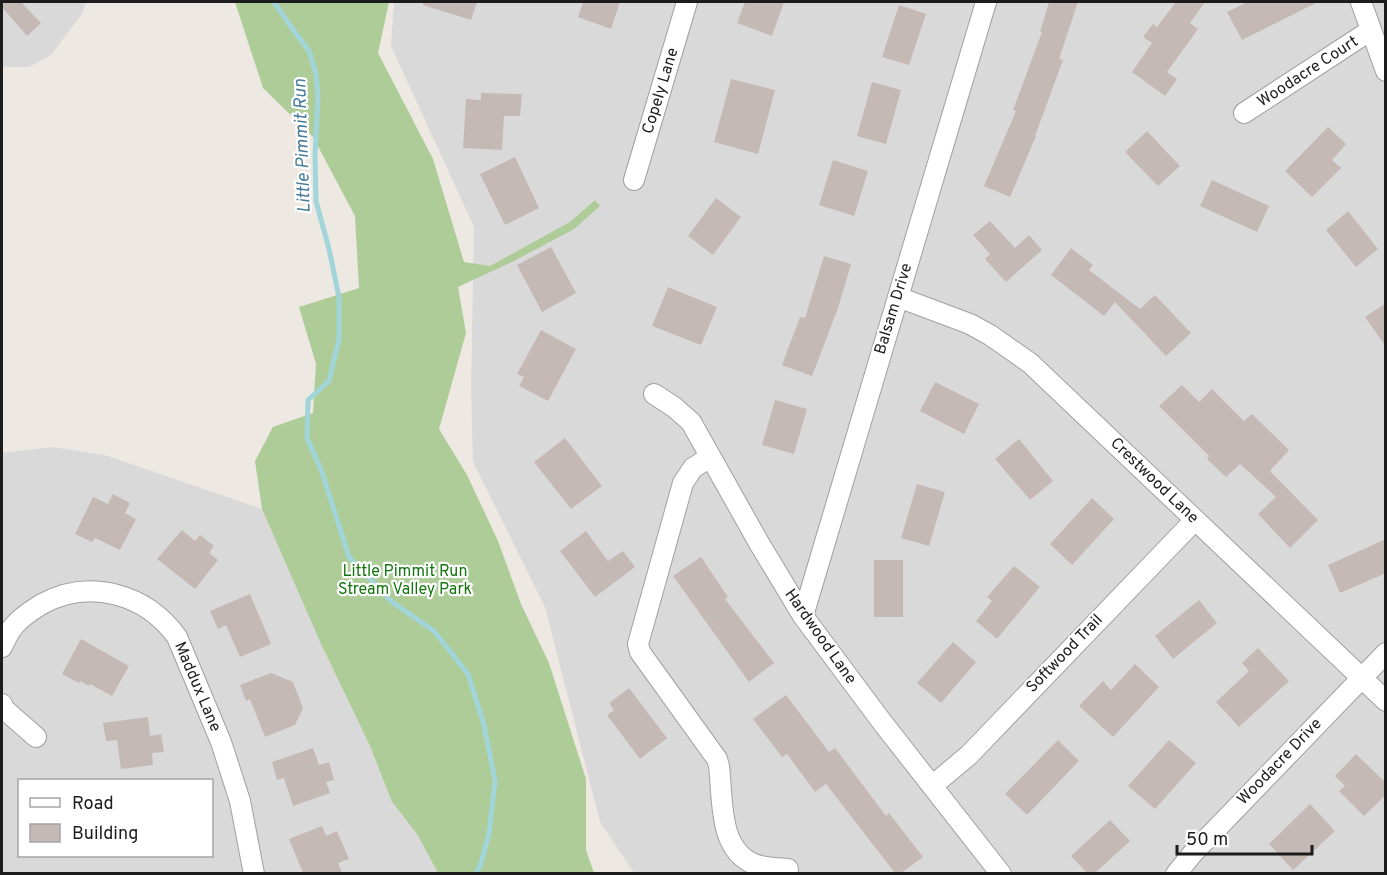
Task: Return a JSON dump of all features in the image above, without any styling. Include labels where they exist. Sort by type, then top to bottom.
[{"type":"street","name":"Copely Lane","points":[[634,180],[687,2]]},
{"type":"street","name":"Balsam Drive","points":[[803,616],[986,2]]},
{"type":"street","points":[[1361,2],[1386,71]]},
{"type":"street","name":"Woodacre Court","points":[[1244,113],[1371,30]]},
{"type":"street","name":"Crestwood Lane","points":[[898,297],[970,324],[1010,347],[1052,384],[1386,701]]},
{"type":"street","name":"Hardwood Lane","points":[[654,394],[691,422],[803,616],[1001,873]]},
{"type":"street","points":[[710,457],[693,468],[683,483],[638,644],[640,652],[717,759],[726,831],[735,850],[744,859],[757,866],[788,869]]},
{"type":"street","name":"Softwood Trail","points":[[932,786],[969,755],[1195,520]]},
{"type":"street","name":"Maddux Lane","points":[[2,647],[13,627],[32,610],[54,598],[80,592],[103,591],[128,597],[150,609],[169,626],[177,638],[221,742],[240,801],[254,873]]},
{"type":"street","name":"Woodacre Drive","points":[[1176,873],[1192,853],[1386,653]]},
{"type":"street","points":[[2,704],[4,709],[36,737]]},
{"type":"shaded area","points":[[2,2],[86,2],[83,12],[51,55],[29,67],[2,67]]},
{"type":"shaded area","points":[[394,2],[1385,2],[1385,873],[634,873],[600,822],[545,607],[473,462],[471,389],[474,227],[391,46]]},
{"type":"shaded area","points":[[52,447],[105,455],[262,509],[321,644],[370,746],[392,802],[417,834],[438,873],[2,873],[2,453]]},
{"type":"green space","name":"Little Pimmit Run Stream Valley Park","points":[[235,2],[389,2],[378,53],[433,159],[464,262],[490,266],[570,222],[595,200],[600,206],[574,229],[458,287],[466,333],[439,429],[467,475],[498,541],[521,604],[549,663],[586,779],[586,850],[594,873],[438,873],[417,834],[392,802],[370,746],[321,644],[262,509],[255,461],[273,427],[313,413],[316,364],[299,307],[359,288],[355,216],[313,137],[263,88]]},
{"type":"building","points":[[2,2],[21,2],[41,23],[27,36],[2,7]]},
{"type":"building","points":[[423,2],[477,2],[471,20],[423,5]]},
{"type":"building","points":[[583,2],[620,2],[611,29],[578,17]]},
{"type":"building","points":[[745,2],[784,2],[772,36],[737,23]]},
{"type":"building","points":[[1049,2],[1078,2],[1059,59],[1063,60],[1036,136],[1010,197],[984,186],[1016,111],[1013,110],[1042,32],[1040,32]]},
{"type":"building","points":[[1176,2],[1205,2],[1190,23],[1198,29],[1167,72],[1177,79],[1165,96],[1132,72],[1152,43],[1143,37],[1153,24],[1157,27]]},
{"type":"building","points":[[1247,2],[1318,2],[1242,40],[1227,12]]},
{"type":"building","points":[[899,5],[926,14],[909,65],[882,57]]},
{"type":"building","points":[[731,79],[775,90],[758,154],[714,142]]},
{"type":"building","points":[[872,82],[901,90],[886,144],[857,136]]},
{"type":"building","points":[[481,93],[522,94],[520,116],[504,116],[502,150],[463,148],[466,99],[481,100]]},
{"type":"building","points":[[1328,127],[1346,144],[1332,160],[1341,168],[1312,197],[1285,171]]},
{"type":"building","points":[[1147,131],[1180,166],[1158,186],[1125,152]]},
{"type":"building","points":[[515,157],[539,208],[505,225],[480,174]]},
{"type":"building","points":[[833,160],[868,171],[854,216],[819,205]]},
{"type":"building","points":[[1212,180],[1269,206],[1257,232],[1200,206]]},
{"type":"building","points":[[716,198],[741,217],[713,255],[688,236]]},
{"type":"building","points":[[1348,211],[1378,249],[1356,267],[1326,230]]},
{"type":"building","points":[[990,221],[1015,248],[1029,235],[1042,250],[1006,282],[985,259],[990,254],[973,235]]},
{"type":"building","points":[[551,247],[576,293],[542,312],[517,265]]},
{"type":"building","points":[[1071,248],[1093,265],[1089,270],[1140,309],[1155,295],[1191,333],[1166,356],[1115,302],[1104,316],[1051,275]]},
{"type":"building","points":[[824,256],[851,264],[838,308],[812,376],[782,365],[800,317],[805,318]]},
{"type":"building","points":[[668,287],[717,307],[701,345],[652,326]]},
{"type":"building","points":[[1386,303],[1386,347],[1365,317]]},
{"type":"building","points":[[541,330],[576,349],[548,401],[519,386],[524,377],[517,374]]},
{"type":"building","points":[[935,382],[979,404],[964,434],[920,411]]},
{"type":"building","points":[[1182,385],[1199,402],[1212,389],[1244,421],[1252,414],[1289,450],[1270,471],[1318,520],[1290,548],[1258,514],[1276,497],[1240,464],[1226,477],[1207,459],[1209,456],[1159,406]]},
{"type":"building","points":[[775,400],[807,409],[794,454],[762,445]]},
{"type":"building","points":[[565,438],[602,486],[571,509],[534,462]]},
{"type":"building","points":[[1019,439],[1053,481],[1030,500],[995,459]]},
{"type":"building","points":[[917,484],[945,492],[929,546],[901,538]]},
{"type":"building","points":[[113,494],[130,503],[125,513],[136,519],[120,550],[95,538],[92,542],[75,534],[93,497],[108,504]]},
{"type":"building","points":[[1092,498],[1114,519],[1072,565],[1050,544]]},
{"type":"building","points":[[182,530],[195,541],[200,535],[214,546],[209,553],[218,560],[195,589],[157,559]]},
{"type":"building","points":[[586,531],[608,561],[623,551],[635,567],[595,597],[560,551]]},
{"type":"building","points":[[1386,539],[1386,573],[1340,593],[1328,565]]},
{"type":"building","points":[[701,557],[728,597],[725,599],[774,663],[749,682],[673,576]]},
{"type":"building","points":[[874,560],[903,560],[903,617],[874,617]]},
{"type":"building","points":[[1014,566],[1040,587],[997,639],[976,621],[992,601],[987,597]]},
{"type":"building","points":[[250,594],[271,644],[240,657],[226,625],[218,629],[210,611]]},
{"type":"building","points":[[1199,600],[1217,623],[1173,659],[1155,636]]},
{"type":"building","points":[[81,639],[129,666],[112,696],[90,684],[89,686],[80,681],[79,683],[62,674]]},
{"type":"building","points":[[953,642],[976,662],[941,703],[917,683]]},
{"type":"building","points":[[1258,648],[1289,681],[1239,727],[1216,702],[1249,671],[1242,663]]},
{"type":"building","points":[[1135,664],[1159,687],[1113,737],[1079,706],[1103,681],[1111,690]]},
{"type":"building","points":[[271,673],[293,682],[303,708],[295,725],[265,737],[250,699],[246,701],[240,685]]},
{"type":"building","points":[[629,688],[667,738],[640,759],[607,715],[614,710],[609,703]]},
{"type":"building","points":[[786,695],[829,752],[835,748],[886,816],[889,813],[923,857],[901,873],[895,873],[826,784],[815,792],[787,754],[782,757],[753,719]]},
{"type":"building","points":[[148,717],[150,736],[161,734],[164,752],[152,753],[153,765],[121,769],[117,740],[106,741],[103,723]]},
{"type":"building","points":[[1058,740],[1079,761],[1027,815],[1005,794]]},
{"type":"building","points":[[1169,740],[1196,763],[1155,809],[1128,786]]},
{"type":"building","points":[[313,748],[319,765],[329,762],[334,780],[326,782],[330,793],[293,806],[284,778],[277,780],[272,762]]},
{"type":"building","points":[[1356,754],[1386,783],[1386,795],[1364,816],[1339,791],[1345,786],[1335,776]]},
{"type":"building","points":[[1310,804],[1335,831],[1293,870],[1269,844]]},
{"type":"building","points":[[1110,820],[1130,841],[1095,873],[1087,873],[1071,856]]},
{"type":"building","points":[[322,826],[326,836],[337,831],[349,859],[338,863],[342,873],[303,873],[289,839]]},
{"type":"waterway","name":"Little Pimmit Run","points":[[274,2],[309,51],[316,74],[318,96],[315,155],[316,201],[339,297],[339,339],[329,381],[308,400],[307,438],[322,472],[349,557],[392,602],[434,631],[468,674],[484,725],[495,781],[489,834],[476,874]]}]
